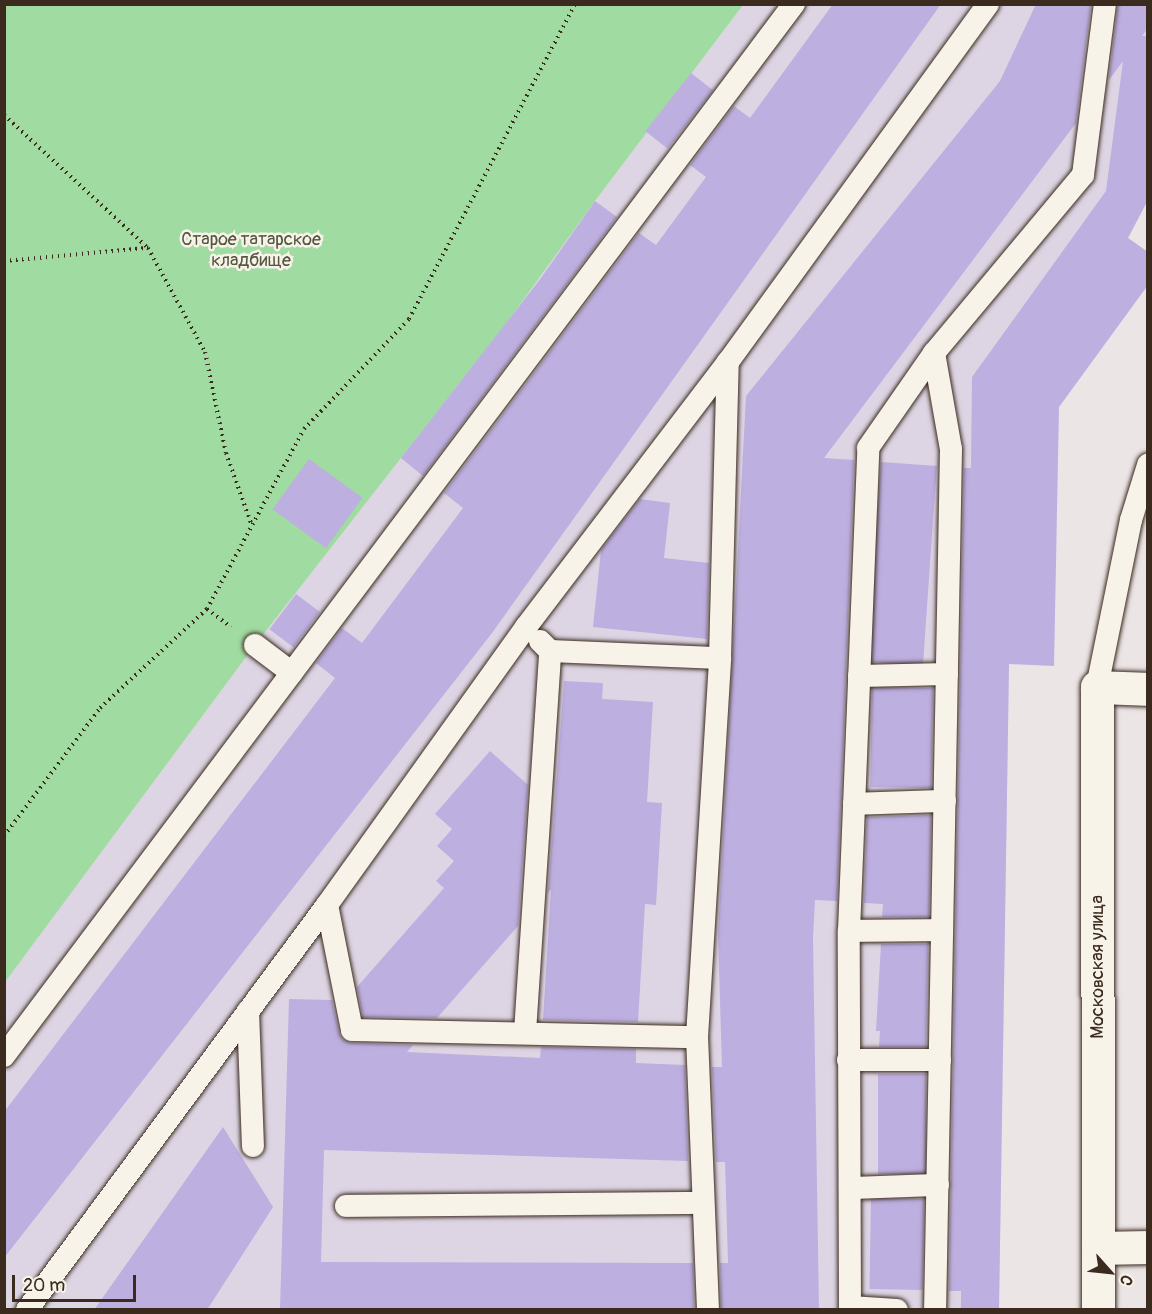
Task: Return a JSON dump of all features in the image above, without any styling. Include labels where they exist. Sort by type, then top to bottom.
[{"type":"street","points":[[1097,687],[1148,689]]},
{"type":"street","name":"Московская улица","points":[[1097,687],[1098,1310]]},
{"type":"street","points":[[1098,1248],[1148,1247]]},
{"type":"lane","points":[[4,1056],[794,4]]},
{"type":"lane","points":[[27,1310],[327,905],[526,627],[728,362],[988,4]]},
{"type":"lane","points":[[897,1310],[850,1308],[849,931],[868,448],[934,353],[1083,175],[1105,4]]},
{"type":"lane","points":[[934,353],[951,449],[935,1310]]},
{"type":"lane","points":[[708,1310],[697,1037],[720,658],[728,362]]},
{"type":"lane","points":[[1097,687],[1139,520],[1148,465]]},
{"type":"lane","points":[[526,627],[549,651],[720,658]]},
{"type":"lane","points":[[255,645],[292,673]]},
{"type":"lane","points":[[525,1032],[549,651]]},
{"type":"lane","points":[[858,676],[947,674]]},
{"type":"lane","points":[[854,804],[945,801]]},
{"type":"lane","points":[[327,905],[352,1030],[697,1037]]},
{"type":"lane","points":[[849,931],[942,930]]},
{"type":"lane","points":[[248,1011],[253,1146]]},
{"type":"lane","points":[[848,1060],[940,1060]]},
{"type":"lane","points":[[850,1188],[938,1185]]},
{"type":"lane","points":[[346,1206],[703,1203]]},
{"type":"path","points":[[4,836],[100,708],[207,609],[304,429],[409,319],[575,4]]},
{"type":"path","points":[[4,115],[148,248],[205,352],[226,453],[252,527]]},
{"type":"path","points":[[4,261],[148,248]]},
{"type":"shaded area","points":[[743,5],[1147,5],[1147,200],[1128,238],[1147,252],[1147,285],[1059,407],[1009,664],[999,1309],[5,1309],[4,982],[255,645],[508,321]]},
{"type":"green space","name":"Старое татарское кладбище","points":[[5,5],[743,5],[508,321],[255,645],[5,982]]},
{"type":"building","points":[[833,4],[941,4],[492,633],[4,1258],[4,1112],[335,678],[316,663],[342,628],[362,643],[463,508],[444,493],[639,233],[656,245],[706,177],[690,165],[734,106],[750,118]]},
{"type":"building","points":[[1036,4],[1091,4],[1076,123],[824,458],[854,460],[837,901],[815,900],[813,939],[819,1310],[721,1310],[720,1263],[728,1263],[725,1162],[716,1162],[712,1067],[722,1067],[718,935],[746,396],[1000,81]]},
{"type":"building","points":[[1118,4],[1148,4],[1148,28],[1142,36],[1148,36],[1148,200],[1128,238],[1148,252],[1148,285],[1059,407],[1054,666],[1009,664],[999,1310],[961,1310],[961,1291],[949,1291],[964,468],[971,468],[972,377],[1106,191],[1123,61],[1109,80]]},
{"type":"building","points":[[691,73],[713,90],[668,149],[645,131]]},
{"type":"building","points":[[595,201],[617,217],[423,476],[401,458],[541,278]]},
{"type":"building","points":[[309,459],[362,498],[326,548],[273,509]]},
{"type":"building","points":[[881,462],[937,466],[923,665],[867,662]]},
{"type":"building","points":[[640,499],[670,503],[664,558],[709,563],[707,639],[593,627],[601,550]]},
{"type":"building","points":[[296,594],[320,612],[293,647],[270,629]]},
{"type":"building","points":[[564,681],[603,683],[602,699],[653,702],[647,802],[662,803],[656,905],[645,904],[638,1022],[543,1020],[551,889],[548,893]]},
{"type":"building","points":[[872,687],[933,688],[931,788],[870,787]]},
{"type":"building","points":[[490,751],[528,785],[518,926],[437,1018],[363,1017],[357,987],[444,888],[436,881],[454,861],[437,846],[452,829],[435,814]]},
{"type":"building","points":[[931,815],[929,917],[882,917],[883,904],[864,903],[867,817]]},
{"type":"building","points":[[881,944],[928,944],[926,1047],[879,1047],[880,1031],[876,1031]]},
{"type":"building","points":[[289,999],[332,1000],[339,1033],[342,1039],[351,1043],[413,1045],[407,1052],[540,1058],[541,1047],[636,1049],[636,1063],[685,1065],[688,1161],[324,1150],[321,1262],[693,1263],[694,1310],[280,1310]]},
{"type":"building","points":[[878,1074],[926,1074],[926,1174],[878,1174]]},
{"type":"building","points":[[223,1127],[273,1207],[207,1310],[94,1310]]},
{"type":"building","points":[[871,1198],[924,1199],[922,1290],[869,1289]]}]
